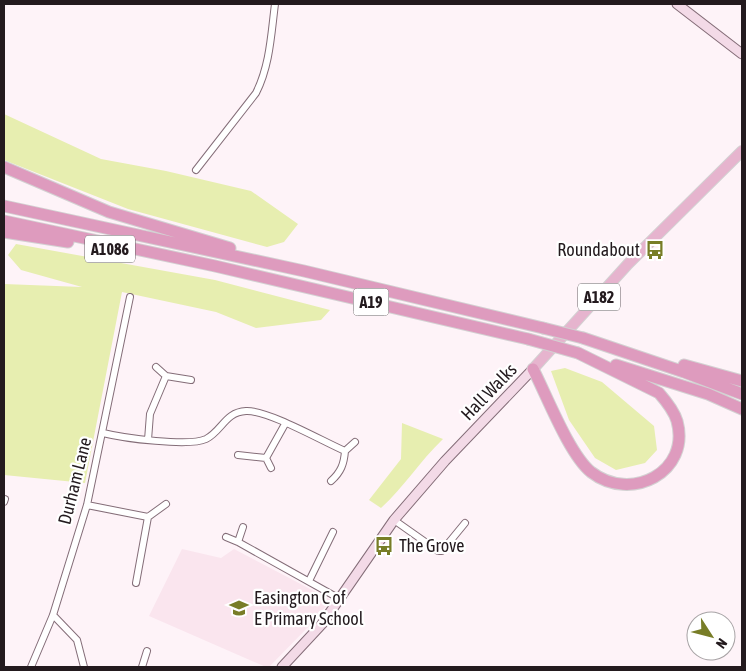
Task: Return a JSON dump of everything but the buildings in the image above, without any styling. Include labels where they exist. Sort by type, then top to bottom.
[{"type":"highway","name":"A1086","points":[[4,167],[109,212],[304,271]]},
{"type":"highway","name":"A19","points":[[4,206],[304,271],[583,338],[742,394]]},
{"type":"highway","name":"A19","points":[[4,221],[215,266],[528,339],[708,394],[742,409]]},
{"type":"highway","name":"A1086","points":[[4,232],[215,266]]},
{"type":"highway","points":[[583,338],[742,380]]},
{"type":"highway","points":[[533,369],[574,452],[590,471],[608,483],[627,486],[643,484],[656,477],[671,460],[678,440],[677,420],[667,402],[659,393],[578,353]]},
{"type":"main road","points":[[677,4],[742,54]]},
{"type":"main road","points":[[723,38],[742,46]]},
{"type":"main road","name":"Hall Walks","points":[[282,667],[322,624],[394,520],[445,461],[533,369],[628,264],[741,154]]},
{"type":"street","points":[[196,170],[256,93],[263,79],[268,63],[275,4]]},
{"type":"street","name":"Durham Lane","points":[[31,667],[53,615],[87,506],[130,296]]},
{"type":"street","points":[[156,367],[166,376],[191,380]]},
{"type":"street","points":[[148,440],[150,414],[166,376]]},
{"type":"street","points":[[103,433],[126,439],[204,440],[212,435],[233,414],[246,411],[259,413],[345,451]]},
{"type":"street","points":[[266,458],[285,424]]},
{"type":"street","points":[[331,480],[339,474],[344,462],[345,451],[355,442]]},
{"type":"street","points":[[238,455],[266,458]]},
{"type":"street","points":[[266,458],[272,468]]},
{"type":"street","points":[[87,506],[148,516],[166,504]]},
{"type":"street","points":[[136,583],[148,516]]},
{"type":"street","points":[[394,520],[438,551],[442,551],[465,522]]},
{"type":"street","points":[[238,542],[243,527]]},
{"type":"street","points":[[308,581],[333,532]]},
{"type":"street","points":[[226,537],[340,599]]},
{"type":"street","points":[[53,615],[77,640],[84,667]]},
{"type":"street","points":[[142,667],[147,651]]},
{"type":"shaded area","name":"Easington C of E Primary School","points":[[182,549],[221,558],[234,549],[331,600],[313,622],[269,667],[266,667],[149,616]]},
{"type":"green space","points":[[4,114],[101,159],[166,171],[251,191],[298,224],[284,242],[267,247],[128,209],[4,160]]},
{"type":"green space","points":[[16,244],[215,280],[330,310],[321,320],[256,328],[216,312],[122,292],[85,483],[4,475],[4,284],[82,287],[21,270],[8,255]]},
{"type":"green space","points":[[565,368],[602,382],[654,426],[657,450],[645,463],[616,470],[595,458],[569,420],[551,371]]},
{"type":"green space","points":[[402,423],[443,439],[381,508],[369,500],[401,459]]},
{"type":"place","name":"Roundabout","points":[[655,250]]},
{"type":"place","name":"The Grove","points":[[384,546]]},
{"type":"place","name":"Easington C of E Primary School","points":[[239,608]]}]
